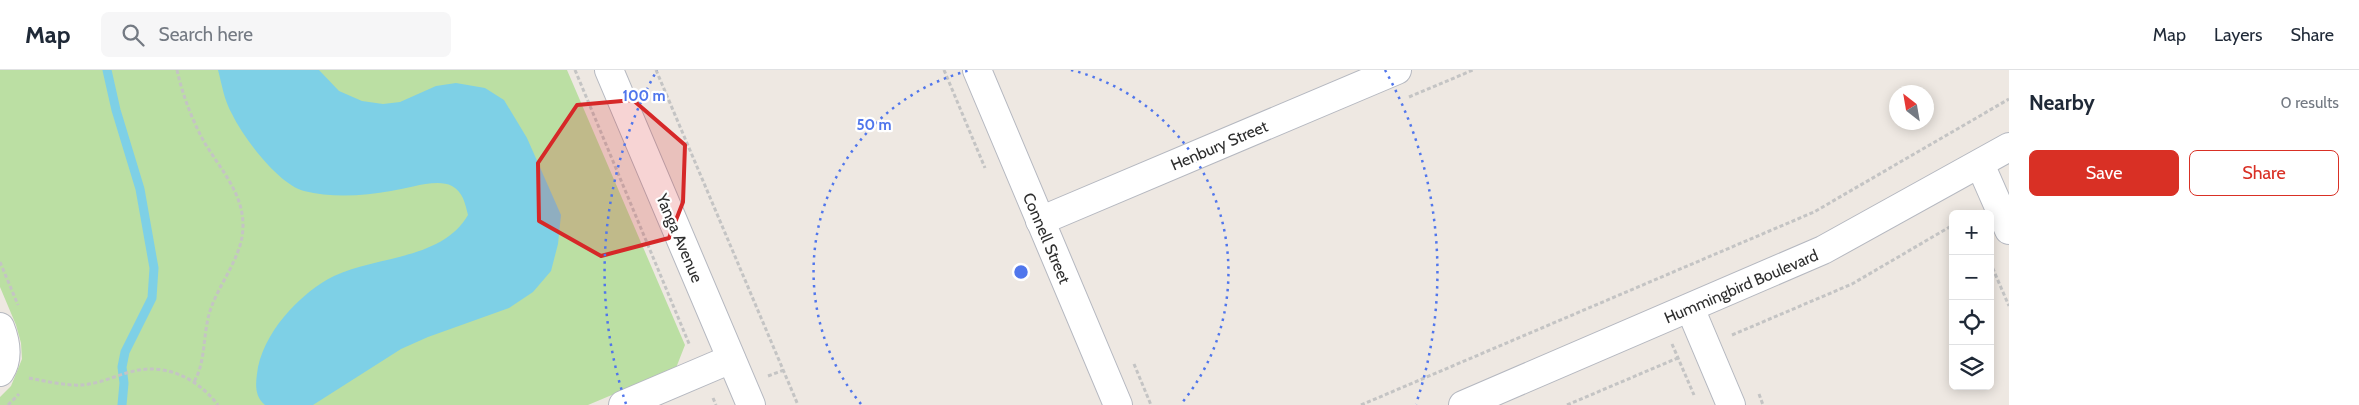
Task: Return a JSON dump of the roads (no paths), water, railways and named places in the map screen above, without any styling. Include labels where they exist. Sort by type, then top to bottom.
[{"type":"street","name":"Yanga Avenue","points":[[609,70],[752,405]]},
{"type":"street","name":"Connell Street","points":[[977,70],[1118,405]]},
{"type":"street","name":"Henbury Street","points":[[1040,221],[1397,70]]},
{"type":"street","name":"Hummingbird Boulevard","points":[[1463,405],[1823,250],[2009,147]]},
{"type":"street","points":[[1980,164],[2009,230]]},
{"type":"street","points":[[1690,308],[1731,405]]},
{"type":"street","points":[[0,327],[5,340],[6,355],[0,372]]},
{"type":"street","points":[[623,405],[731,359]]},
{"type":"water","points":[[218,70],[319,70],[339,91],[362,101],[383,104],[400,102],[436,86],[456,83],[485,88],[504,100],[527,138],[561,215],[558,244],[551,271],[533,292],[509,308],[428,337],[401,349],[313,405],[265,405],[261,401],[256,388],[260,359],[274,330],[299,301],[316,287],[334,276],[351,269],[407,255],[442,241],[456,230],[468,215],[465,202],[456,188],[445,184],[438,183],[381,193],[348,196],[325,195],[294,187],[262,159],[244,135],[229,109]]},
{"type":"waterway","points":[[107,70],[116,110],[140,189],[154,268],[152,298],[125,352],[122,367],[124,383],[122,405]]}]
